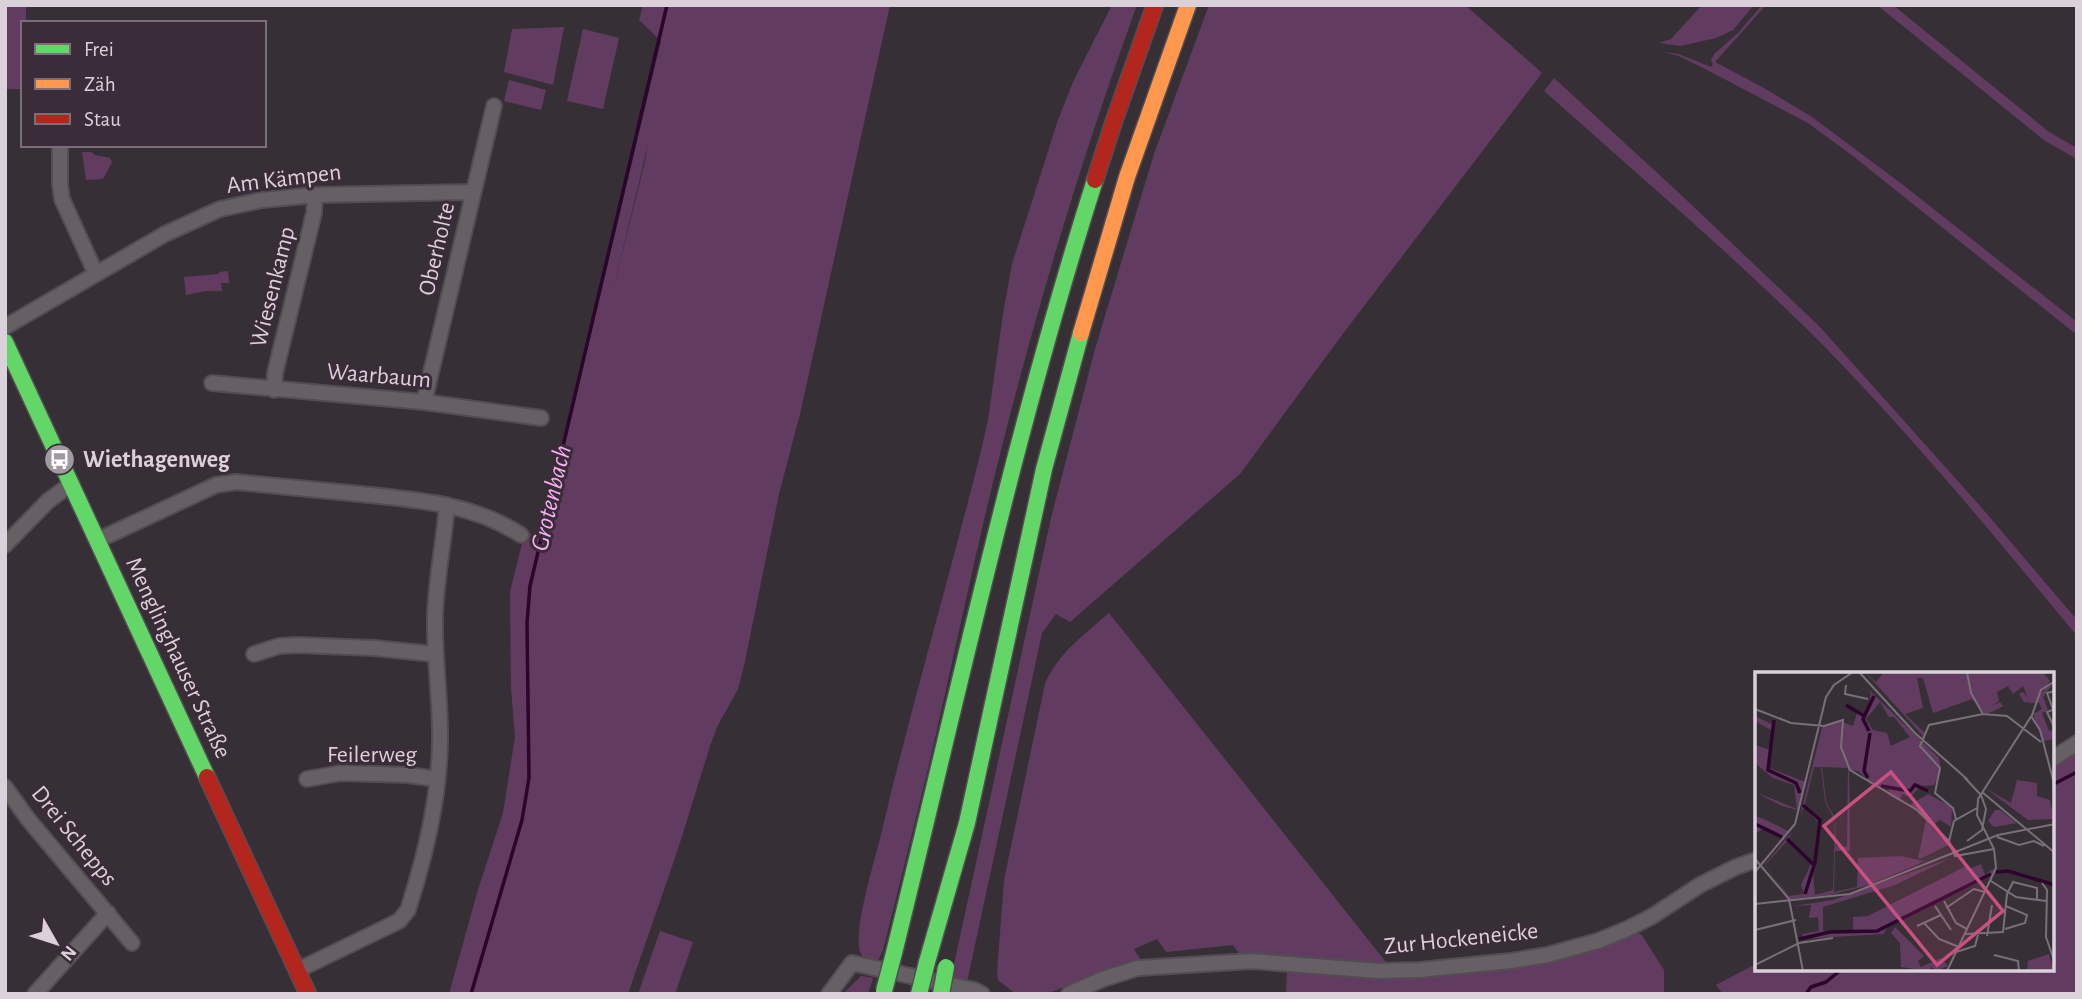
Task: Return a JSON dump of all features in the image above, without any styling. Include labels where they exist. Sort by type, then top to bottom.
[{"type":"main road","points":[[883,992],[1049,334],[1092,185],[1155,5]]},
{"type":"main road","points":[[919,994],[967,823],[1057,416],[1114,216],[1144,123],[1188,5]]},
{"type":"main road","name":"Menglinghauser Straße","points":[[5,342],[308,994]]},
{"type":"main road","points":[[941,994],[967,823]]},
{"type":"street","name":"Oberholte","points":[[424,402],[495,106]]},
{"type":"street","points":[[60,147],[62,199],[96,274]]},
{"type":"street","name":"Am Kämpen","points":[[5,327],[165,234],[220,209],[262,200],[315,195],[473,192]]},
{"type":"street","name":"Wiesenkamp","points":[[274,390],[275,373],[314,213],[315,195]]},
{"type":"street","name":"Waarbaum","points":[[212,383],[424,402],[541,418]]},
{"type":"street","points":[[98,540],[216,485],[228,482],[421,500],[447,505],[497,522],[521,535]]},
{"type":"street","points":[[5,545],[48,500],[71,484]]},
{"type":"street","points":[[298,970],[393,924],[404,916],[411,900],[430,834],[437,779],[440,730],[434,654],[436,591],[447,505]]},
{"type":"street","points":[[254,653],[279,646],[298,645],[434,654]]},
{"type":"street","points":[[2054,758],[2077,743]]},
{"type":"street","name":"Feilerweg","points":[[307,779],[341,773],[408,775],[437,779]]},
{"type":"street","name":"Drei Schepps","points":[[5,787],[28,819],[132,943]]},
{"type":"street","name":"Zur Hockeneicke","points":[[1069,994],[1102,978],[1138,968],[1252,961],[1378,971],[1419,971],[1547,955],[1598,941],[1627,929],[1651,917],[1700,885],[1755,860]]},
{"type":"street","name":"Drei Schepps","points":[[35,994],[108,914]]},
{"type":"street","points":[[829,994],[852,963],[982,994]]},
{"type":"shaded area","points":[[5,5],[26,5],[26,21],[21,21],[21,89],[5,89]]},
{"type":"shaded area","points":[[643,5],[890,5],[800,414],[779,494],[738,689],[711,743],[628,994],[449,994],[503,813],[515,737],[511,688],[510,592],[525,531],[542,539],[661,41],[639,20]],"holes":[[[648,144],[645,161],[611,299]]]},
{"type":"shaded area","points":[[1112,5],[1137,5],[1081,170],[1016,394],[982,527],[919,807],[883,950],[876,965],[864,958],[860,950],[863,904],[979,459],[988,420],[1012,264],[1058,120],[1073,82]]},
{"type":"shaded area","points":[[1209,5],[1465,5],[1542,73],[1342,335],[1240,474],[1070,622],[1056,614],[1042,633],[967,982],[951,978],[1051,518],[1095,349],[1154,154]]},
{"type":"shaded area","points":[[1702,5],[1754,5],[1733,30],[1716,38],[1681,46],[1659,43],[1671,39]]},
{"type":"shaded area","points":[[1762,5],[1766,5],[1715,62],[1812,117],[1903,185],[2077,322],[2077,335],[1808,123],[1679,56],[1663,52],[1679,54],[1711,67],[1714,54],[1738,33]]},
{"type":"shaded area","points":[[1877,5],[1893,5],[2049,132],[2077,148],[2077,159],[2045,141]]},
{"type":"shaded area","points":[[564,27],[553,85],[504,72],[512,29]]},
{"type":"shaded area","points":[[583,29],[619,38],[603,109],[567,101]]},
{"type":"shaded area","points":[[1554,78],[1820,327],[1981,507],[2077,620],[2077,636],[1917,446],[1815,337],[1715,243],[1544,91]]},
{"type":"shaded area","points":[[509,80],[546,90],[541,110],[504,101]]},
{"type":"shaded area","points":[[82,152],[110,158],[112,162],[103,179],[86,180]]},
{"type":"shaded area","points":[[228,271],[229,283],[221,283],[222,291],[186,295],[184,277]]},
{"type":"shaded area","points":[[1109,613],[1389,966],[1240,955],[1233,945],[1166,952],[1157,939],[1134,949],[1142,962],[1120,965],[1046,994],[1016,994],[998,980],[1004,880],[1045,684],[1064,654]]},
{"type":"shaded area","points":[[2077,743],[2077,994],[1723,994],[1716,985],[1755,965],[1755,971],[2054,971],[2054,758]]},
{"type":"shaded area","points":[[660,931],[693,942],[675,994],[638,994]]},
{"type":"shaded area","points":[[1634,933],[1641,934],[1664,970],[1664,994],[1286,994],[1287,971],[1420,974],[1487,971],[1563,957]]},
{"type":"shaded area","points":[[861,976],[873,978],[868,994],[843,994]]},
{"type":"waterway","name":"Grotenbach","points":[[471,994],[522,820],[529,778],[527,623],[530,586],[667,5]]},
{"type":"waterway","points":[[2054,784],[2077,772]]},
{"type":"waterway","points":[[1806,994],[1811,987],[1826,982],[1840,971]]},
{"type":"traffic: fast","points":[[894,953],[1013,468],[1038,372],[1095,180]]},
{"type":"traffic: fast","points":[[927,962],[967,823],[1044,469],[1081,333]]},
{"type":"traffic: fast","points":[[5,342],[207,777]]},
{"type":"traffic: fast","points":[[884,991],[894,953]]},
{"type":"traffic: fast","points":[[919,994],[927,962]]},
{"type":"traffic: fast","points":[[941,994],[946,967]]},
{"type":"traffic: slow","points":[[1081,333],[1127,177],[1188,5]]},
{"type":"traffic: jam","points":[[1095,180],[1155,5]]},
{"type":"traffic: jam","points":[[207,777],[308,994]]},
{"type":"place","name":"Wiethagenweg","points":[[60,460]]}]
